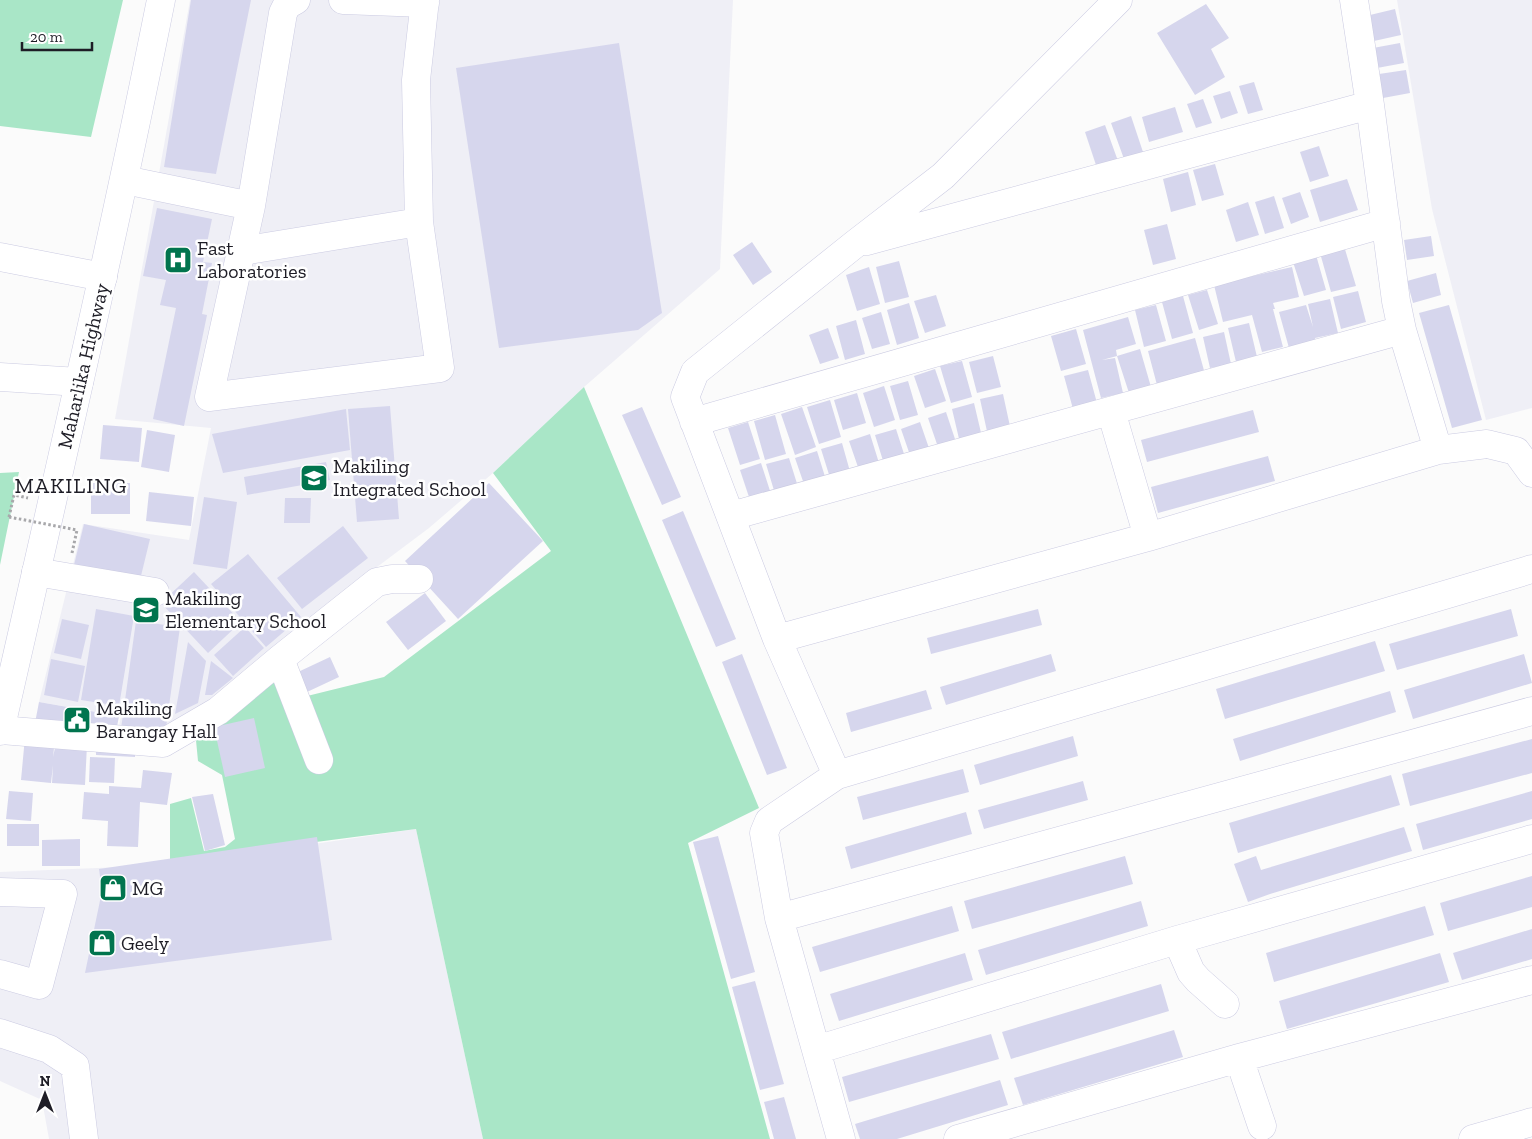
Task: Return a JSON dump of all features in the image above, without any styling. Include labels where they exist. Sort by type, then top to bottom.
[{"type":"main road","name":"Maharlika Highway","points":[[0,730],[125,180],[161,0]]},
{"type":"main road","points":[[296,0],[287,5],[283,13],[251,206],[210,397],[440,368],[418,222],[416,80],[425,2],[343,0]]},
{"type":"main road","points":[[837,774],[777,639],[684,397],[695,372],[855,244],[944,176],[1118,0]]},
{"type":"main road","points":[[1354,0],[1396,301],[1402,330],[1438,450]]},
{"type":"main road","points":[[855,244],[1370,105]]},
{"type":"main road","points":[[125,180],[251,206]]},
{"type":"main road","points":[[242,251],[418,222]]},
{"type":"main road","points":[[694,422],[1386,223]]},
{"type":"main road","points":[[0,257],[103,277]]},
{"type":"main road","points":[[731,516],[1402,330]]},
{"type":"main road","points":[[0,377],[79,382]]},
{"type":"main road","points":[[1111,411],[1148,537]]},
{"type":"main road","points":[[777,639],[1148,537],[1438,450],[1487,444],[1516,451],[1532,473]]},
{"type":"main road","points":[[841,1139],[779,918],[764,832],[769,821],[837,774],[1532,569]]},
{"type":"main road","points":[[36,572],[155,592]]},
{"type":"main road","points":[[0,730],[163,743],[218,711],[280,658],[377,582],[418,580]]},
{"type":"main road","points":[[280,658],[319,760]]},
{"type":"main road","points":[[779,918],[1532,711]]},
{"type":"main road","points":[[816,1050],[1177,940],[1532,839]]},
{"type":"main road","points":[[0,892],[63,894],[39,985],[0,974]]},
{"type":"main road","points":[[1177,940],[1191,972],[1225,1004]]},
{"type":"main road","points":[[958,1139],[1240,1058],[1532,980]]},
{"type":"main road","points":[[0,1033],[49,1049],[75,1066],[84,1139]]},
{"type":"main road","points":[[1240,1058],[1262,1126]]},
{"type":"main road","points":[[1473,1139],[1532,1122]]},
{"type":"path","points":[[14,495],[9,517],[77,530],[71,560]]},
{"type":"shaded area","points":[[190,0],[733,0],[720,269],[584,387],[493,473],[429,528],[317,612],[163,741],[117,737],[121,716],[39,702],[83,524],[189,540],[211,428],[115,419]]},
{"type":"shaded area","points":[[1397,0],[1532,0],[1532,408],[1486,420],[1432,209]]},
{"type":"shaded area","points":[[416,829],[483,1139],[49,1139],[42,1100],[0,1081],[0,872],[170,865]]},
{"type":"green space","points":[[0,0],[123,0],[91,137],[0,126]]},
{"type":"green space","points":[[584,387],[759,808],[688,843],[770,1139],[483,1139],[416,829],[262,849],[170,865],[170,804],[191,798],[204,851],[225,847],[235,839],[222,775],[198,761],[195,730],[285,674],[295,699],[384,677],[551,551],[493,473]]},
{"type":"green space","points":[[19,472],[0,565],[0,473]]},
{"type":"building","points":[[191,0],[251,0],[216,174],[164,167]]},
{"type":"building","points":[[1206,4],[1229,38],[1211,49],[1225,77],[1195,95],[1157,33]]},
{"type":"building","points":[[1395,9],[1401,35],[1374,41],[1370,15]]},
{"type":"building","points":[[619,43],[662,313],[638,330],[499,348],[456,68]]},
{"type":"building","points":[[1400,43],[1404,63],[1377,68],[1373,48]]},
{"type":"building","points":[[1406,70],[1410,93],[1383,98],[1379,74]]},
{"type":"building","points":[[1254,82],[1263,110],[1248,114],[1239,86]]},
{"type":"building","points":[[1230,91],[1238,113],[1221,119],[1213,96]]},
{"type":"building","points":[[1203,99],[1212,123],[1196,128],[1187,104]]},
{"type":"building","points":[[1175,107],[1183,132],[1149,142],[1142,117]]},
{"type":"building","points":[[1131,116],[1143,152],[1124,159],[1111,123]]},
{"type":"building","points":[[1105,125],[1118,161],[1097,168],[1085,132]]},
{"type":"building","points":[[1319,146],[1329,176],[1310,182],[1300,152]]},
{"type":"building","points":[[1215,164],[1224,195],[1202,201],[1193,170]]},
{"type":"building","points":[[1188,172],[1196,205],[1171,212],[1163,179]]},
{"type":"building","points":[[1347,179],[1358,210],[1320,222],[1310,190]]},
{"type":"building","points":[[1300,192],[1309,217],[1291,224],[1282,198]]},
{"type":"building","points":[[1274,196],[1284,228],[1265,234],[1255,202]]},
{"type":"building","points":[[1248,202],[1259,235],[1236,242],[1226,210]]},
{"type":"building","points":[[157,208],[212,219],[203,262],[212,263],[202,314],[207,315],[184,426],[153,419],[176,308],[160,305],[166,280],[143,276]]},
{"type":"building","points":[[1167,224],[1176,259],[1153,265],[1144,230]]},
{"type":"building","points":[[1431,236],[1434,256],[1407,260],[1404,240]]},
{"type":"building","points":[[752,242],[772,272],[753,285],[733,255]]},
{"type":"building","points":[[1344,246],[1356,286],[1331,292],[1320,253]]},
{"type":"building","points":[[1316,255],[1326,290],[1304,296],[1293,262]]},
{"type":"building","points":[[899,261],[909,297],[885,303],[876,267]]},
{"type":"building","points":[[869,267],[880,304],[857,311],[846,275]]},
{"type":"building","points":[[1292,267],[1299,297],[1273,303],[1283,347],[1262,352],[1252,315],[1223,322],[1214,285]]},
{"type":"building","points":[[1436,273],[1441,295],[1413,303],[1407,281]]},
{"type":"building","points":[[1207,290],[1218,324],[1199,330],[1188,295]]},
{"type":"building","points":[[1358,291],[1366,322],[1341,329],[1333,297]]},
{"type":"building","points":[[936,295],[946,326],[925,333],[914,301]]},
{"type":"building","points":[[1183,296],[1193,333],[1172,339],[1162,302]]},
{"type":"building","points":[[1330,299],[1338,333],[1315,338],[1316,341],[1289,348],[1279,312],[1306,305],[1313,327],[1308,304]]},
{"type":"building","points":[[909,303],[919,338],[897,345],[887,310]]},
{"type":"building","points":[[1156,305],[1166,341],[1144,347],[1135,310]]},
{"type":"building","points":[[1449,305],[1482,420],[1452,428],[1419,313]]},
{"type":"building","points":[[881,312],[890,344],[872,349],[862,318]]},
{"type":"building","points":[[1128,317],[1136,344],[1116,350],[1117,356],[1102,360],[1115,358],[1123,393],[1101,398],[1083,330]]},
{"type":"building","points":[[856,320],[865,354],[845,360],[836,326]]},
{"type":"building","points":[[1249,323],[1257,357],[1236,362],[1228,328]]},
{"type":"building","points":[[828,328],[839,358],[820,364],[809,335]]},
{"type":"building","points":[[1076,329],[1086,364],[1061,371],[1051,336]]},
{"type":"building","points":[[1224,332],[1231,364],[1210,368],[1203,337]]},
{"type":"building","points":[[1195,338],[1205,374],[1157,385],[1148,351]]},
{"type":"building","points":[[1140,349],[1151,387],[1129,393],[1117,356]]},
{"type":"building","points":[[993,356],[1001,387],[977,393],[969,362]]},
{"type":"building","points":[[962,361],[972,397],[951,403],[940,366]]},
{"type":"building","points":[[935,369],[946,401],[925,408],[914,376]]},
{"type":"building","points":[[1088,370],[1097,403],[1073,409],[1064,376]]},
{"type":"building","points":[[908,381],[918,415],[900,420],[890,386]]},
{"type":"building","points":[[884,386],[895,420],[874,427],[863,393]]},
{"type":"building","points":[[857,393],[866,423],[843,430],[834,400]]},
{"type":"building","points":[[1003,394],[1011,431],[988,436],[980,399]]},
{"type":"building","points":[[830,400],[841,437],[819,444],[807,407]]},
{"type":"building","points":[[974,403],[982,437],[960,443],[952,409]]},
{"type":"building","points":[[390,406],[399,519],[357,522],[348,409]]},
{"type":"building","points":[[642,407],[681,497],[662,505],[622,415]]},
{"type":"building","points":[[802,407],[816,447],[795,455],[781,414]]},
{"type":"building","points":[[346,409],[350,450],[223,473],[212,434]]},
{"type":"building","points":[[1253,410],[1259,432],[1147,462],[1141,440]]},
{"type":"building","points":[[946,412],[957,445],[939,450],[928,418]]},
{"type":"building","points":[[775,415],[786,454],[765,460],[754,421]]},
{"type":"building","points":[[748,422],[760,459],[740,465],[728,428]]},
{"type":"building","points":[[920,422],[931,454],[912,461],[901,429]]},
{"type":"building","points":[[103,425],[142,428],[139,462],[100,459]]},
{"type":"building","points":[[896,429],[905,457],[884,464],[875,435]]},
{"type":"building","points":[[147,430],[175,435],[169,472],[141,467]]},
{"type":"building","points":[[870,434],[879,463],[859,470],[849,441]]},
{"type":"building","points":[[842,443],[851,475],[831,481],[821,449]]},
{"type":"building","points":[[817,451],[827,483],[806,490],[795,458]]},
{"type":"building","points":[[1268,456],[1275,481],[1158,513],[1151,487]]},
{"type":"building","points":[[789,458],[799,490],[776,497],[766,464]]},
{"type":"building","points":[[326,462],[330,480],[247,495],[244,477]]},
{"type":"building","points":[[761,463],[772,497],[751,503],[740,470]]},
{"type":"building","points":[[91,483],[130,483],[130,514],[91,514]]},
{"type":"building","points":[[489,483],[543,541],[458,619],[405,561]]},
{"type":"building","points":[[149,492],[194,497],[191,526],[146,521]]},
{"type":"building","points":[[204,497],[237,502],[227,569],[193,564]]},
{"type":"building","points":[[285,498],[311,498],[310,523],[284,523]]},
{"type":"building","points":[[683,511],[736,639],[716,647],[662,520]]},
{"type":"building","points":[[84,524],[150,539],[140,580],[74,565]]},
{"type":"building","points":[[343,526],[368,558],[302,609],[277,578]]},
{"type":"building","points":[[248,554],[301,617],[266,647],[211,584]]},
{"type":"building","points":[[194,572],[241,622],[208,653],[161,603]]},
{"type":"building","points":[[425,593],[446,621],[408,650],[386,622]]},
{"type":"building","points":[[96,609],[134,616],[119,706],[81,700]]},
{"type":"building","points":[[1038,609],[1042,625],[931,654],[927,638]]},
{"type":"building","points":[[1511,609],[1518,636],[1397,670],[1389,644]]},
{"type":"building","points":[[62,619],[89,625],[81,659],[54,653]]},
{"type":"building","points":[[136,621],[180,627],[165,735],[121,729]]},
{"type":"building","points":[[245,627],[264,648],[233,676],[214,655]]},
{"type":"building","points":[[1375,641],[1385,671],[1225,719],[1216,689]]},
{"type":"building","points":[[188,642],[206,661],[198,703],[175,714]]},
{"type":"building","points":[[742,654],[787,768],[767,775],[722,662]]},
{"type":"building","points":[[1051,654],[1056,671],[946,705],[940,687]]},
{"type":"building","points":[[1524,654],[1532,683],[1413,719],[1404,690]]},
{"type":"building","points":[[330,657],[339,677],[307,692],[298,672]]},
{"type":"building","points":[[51,659],[85,666],[78,702],[44,695]]},
{"type":"building","points":[[211,661],[233,678],[212,695],[205,695]]},
{"type":"building","points":[[926,690],[932,709],[851,732],[846,713]]},
{"type":"building","points":[[1390,691],[1396,712],[1240,761],[1233,739]]},
{"type":"building","name":"Makiling Barangay Hall","points":[[39,702],[119,716],[115,737],[35,723]]},
{"type":"building","points":[[254,718],[265,768],[225,777],[214,727]]},
{"type":"building","points":[[1073,736],[1078,756],[980,785],[974,765]]},
{"type":"building","points":[[25,737],[55,740],[53,757],[56,743],[87,745],[85,785],[52,783],[53,765],[51,783],[21,780]]},
{"type":"building","points":[[1532,739],[1532,773],[1410,806],[1402,774]]},
{"type":"building","points":[[96,744],[135,746],[135,757],[96,755]]},
{"type":"building","points":[[90,757],[115,758],[114,783],[89,782]]},
{"type":"building","points":[[963,769],[969,792],[863,820],[857,797]]},
{"type":"building","points":[[143,770],[172,773],[167,805],[140,802],[138,847],[107,846],[108,821],[82,819],[84,792],[109,794],[109,786],[141,788]]},
{"type":"building","points":[[1391,775],[1400,805],[1238,853],[1229,823]]},
{"type":"building","points":[[1083,781],[1088,800],[984,829],[978,810]]},
{"type":"building","points":[[9,791],[33,793],[31,821],[6,819]]},
{"type":"building","points":[[1532,791],[1532,819],[1423,850],[1416,824]]},
{"type":"building","points":[[213,794],[225,845],[205,851],[192,797]]},
{"type":"building","points":[[966,812],[972,834],[851,869],[845,847]]},
{"type":"building","points":[[7,824],[39,824],[39,846],[7,846]]},
{"type":"building","points":[[1404,827],[1412,851],[1248,902],[1234,864],[1256,856],[1261,870]]},
{"type":"building","points":[[718,836],[755,972],[731,979],[693,842]]},
{"type":"building","points":[[317,837],[332,940],[85,973],[102,891],[99,869]]},
{"type":"building","points":[[80,839],[80,866],[42,866],[42,840]]},
{"type":"building","points":[[1125,856],[1133,884],[972,929],[964,901]]},
{"type":"building","points":[[1532,876],[1532,907],[1448,931],[1440,903]]},
{"type":"building","points":[[1141,901],[1148,926],[986,975],[978,950]]},
{"type":"building","points":[[952,906],[959,931],[820,972],[812,947]]},
{"type":"building","points":[[1425,906],[1434,935],[1274,982],[1266,953]]},
{"type":"building","points":[[1532,929],[1532,959],[1462,980],[1453,953]]},
{"type":"building","points":[[965,953],[973,980],[839,1021],[830,994]]},
{"type":"building","points":[[1440,953],[1449,982],[1287,1029],[1279,1001]]},
{"type":"building","points":[[755,981],[784,1084],[760,1090],[732,987]]},
{"type":"building","points":[[1161,984],[1169,1011],[1011,1059],[1002,1032]]},
{"type":"building","points":[[1174,1030],[1183,1057],[1023,1105],[1014,1078]]},
{"type":"building","points":[[991,1034],[999,1059],[849,1102],[842,1077]]},
{"type":"building","points":[[1000,1080],[1008,1105],[897,1139],[860,1139],[855,1124]]},
{"type":"building","points":[[784,1097],[796,1139],[774,1139],[764,1102]]},
{"type":"place","name":"Fast Laboratories","points":[[178,260]]},
{"type":"place","name":"Makiling Integrated School","points":[[314,478]]},
{"type":"place","name":"Makiling Elementary School","points":[[146,610]]},
{"type":"place","name":"Makiling Barangay Hall","points":[[77,720]]},
{"type":"place","name":"MG","points":[[113,888]]},
{"type":"place","name":"Geely","points":[[102,943]]},
{"type":"district","name":"MAKILING","points":[[71,485]]}]
